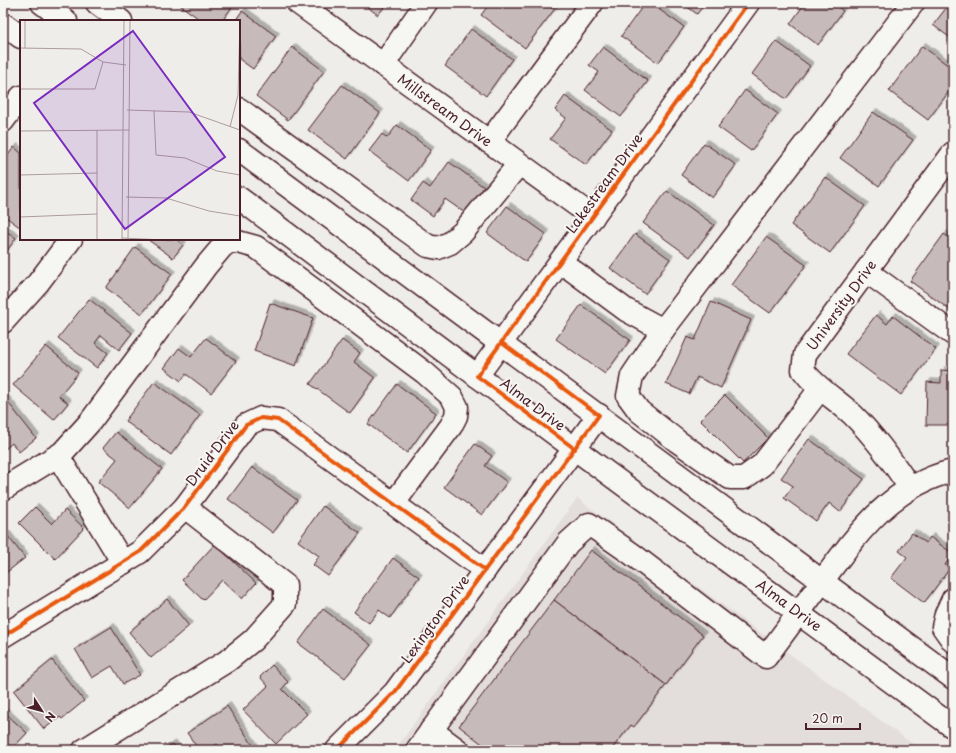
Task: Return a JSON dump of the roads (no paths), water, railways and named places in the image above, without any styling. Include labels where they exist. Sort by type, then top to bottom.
[{"type":"street","points":[[42,3],[65,20]]},
{"type":"street","points":[[97,3],[120,20]]},
{"type":"street","name":"Millstream Drive","points":[[298,3],[593,217]]},
{"type":"street","points":[[382,65],[426,3]]},
{"type":"street","points":[[489,142],[592,3]]},
{"type":"street","name":"Lakestream Drive","points":[[477,376],[748,3]]},
{"type":"street","points":[[820,388],[762,466],[744,478],[730,478],[677,441],[644,415],[628,396],[632,376],[663,330],[913,3]]},
{"type":"street","points":[[3,24],[20,36]]},
{"type":"street","points":[[3,121],[20,98]]},
{"type":"street","points":[[240,110],[428,246],[438,248],[450,243],[463,232],[519,164]]},
{"type":"street","points":[[240,151],[953,678]]},
{"type":"street","name":"University Drive","points":[[910,488],[869,433],[852,415],[812,383],[803,370],[804,354],[953,153]]},
{"type":"street","name":"Alma Drive","points":[[240,199],[575,449],[799,612],[953,727]]},
{"type":"street","points":[[3,322],[38,283],[70,240]]},
{"type":"street","points":[[3,489],[58,456],[90,422],[222,247],[231,240],[240,241],[256,247],[425,373],[452,397],[457,407],[456,416],[439,444],[394,504]]},
{"type":"street","points":[[561,262],[626,310],[663,330]]},
{"type":"street","points":[[866,271],[953,334]]},
{"type":"street","name":"Lexington Drive","points":[[337,750],[395,692],[599,415]]},
{"type":"street","name":"Druid Drive","points":[[3,636],[140,552],[185,507],[246,425],[261,418],[278,420],[484,570]]},
{"type":"street","points":[[58,456],[123,563]]},
{"type":"street","points":[[417,750],[568,543],[589,524],[632,554],[766,656],[856,535],[883,507],[910,488],[942,474],[953,471]]},
{"type":"street","points":[[84,750],[227,661],[253,640],[286,604],[285,585],[185,507]]},
{"type":"street","points":[[953,599],[946,614],[943,627],[953,641]]},
{"type":"street","points":[[431,730],[458,750]]}]
